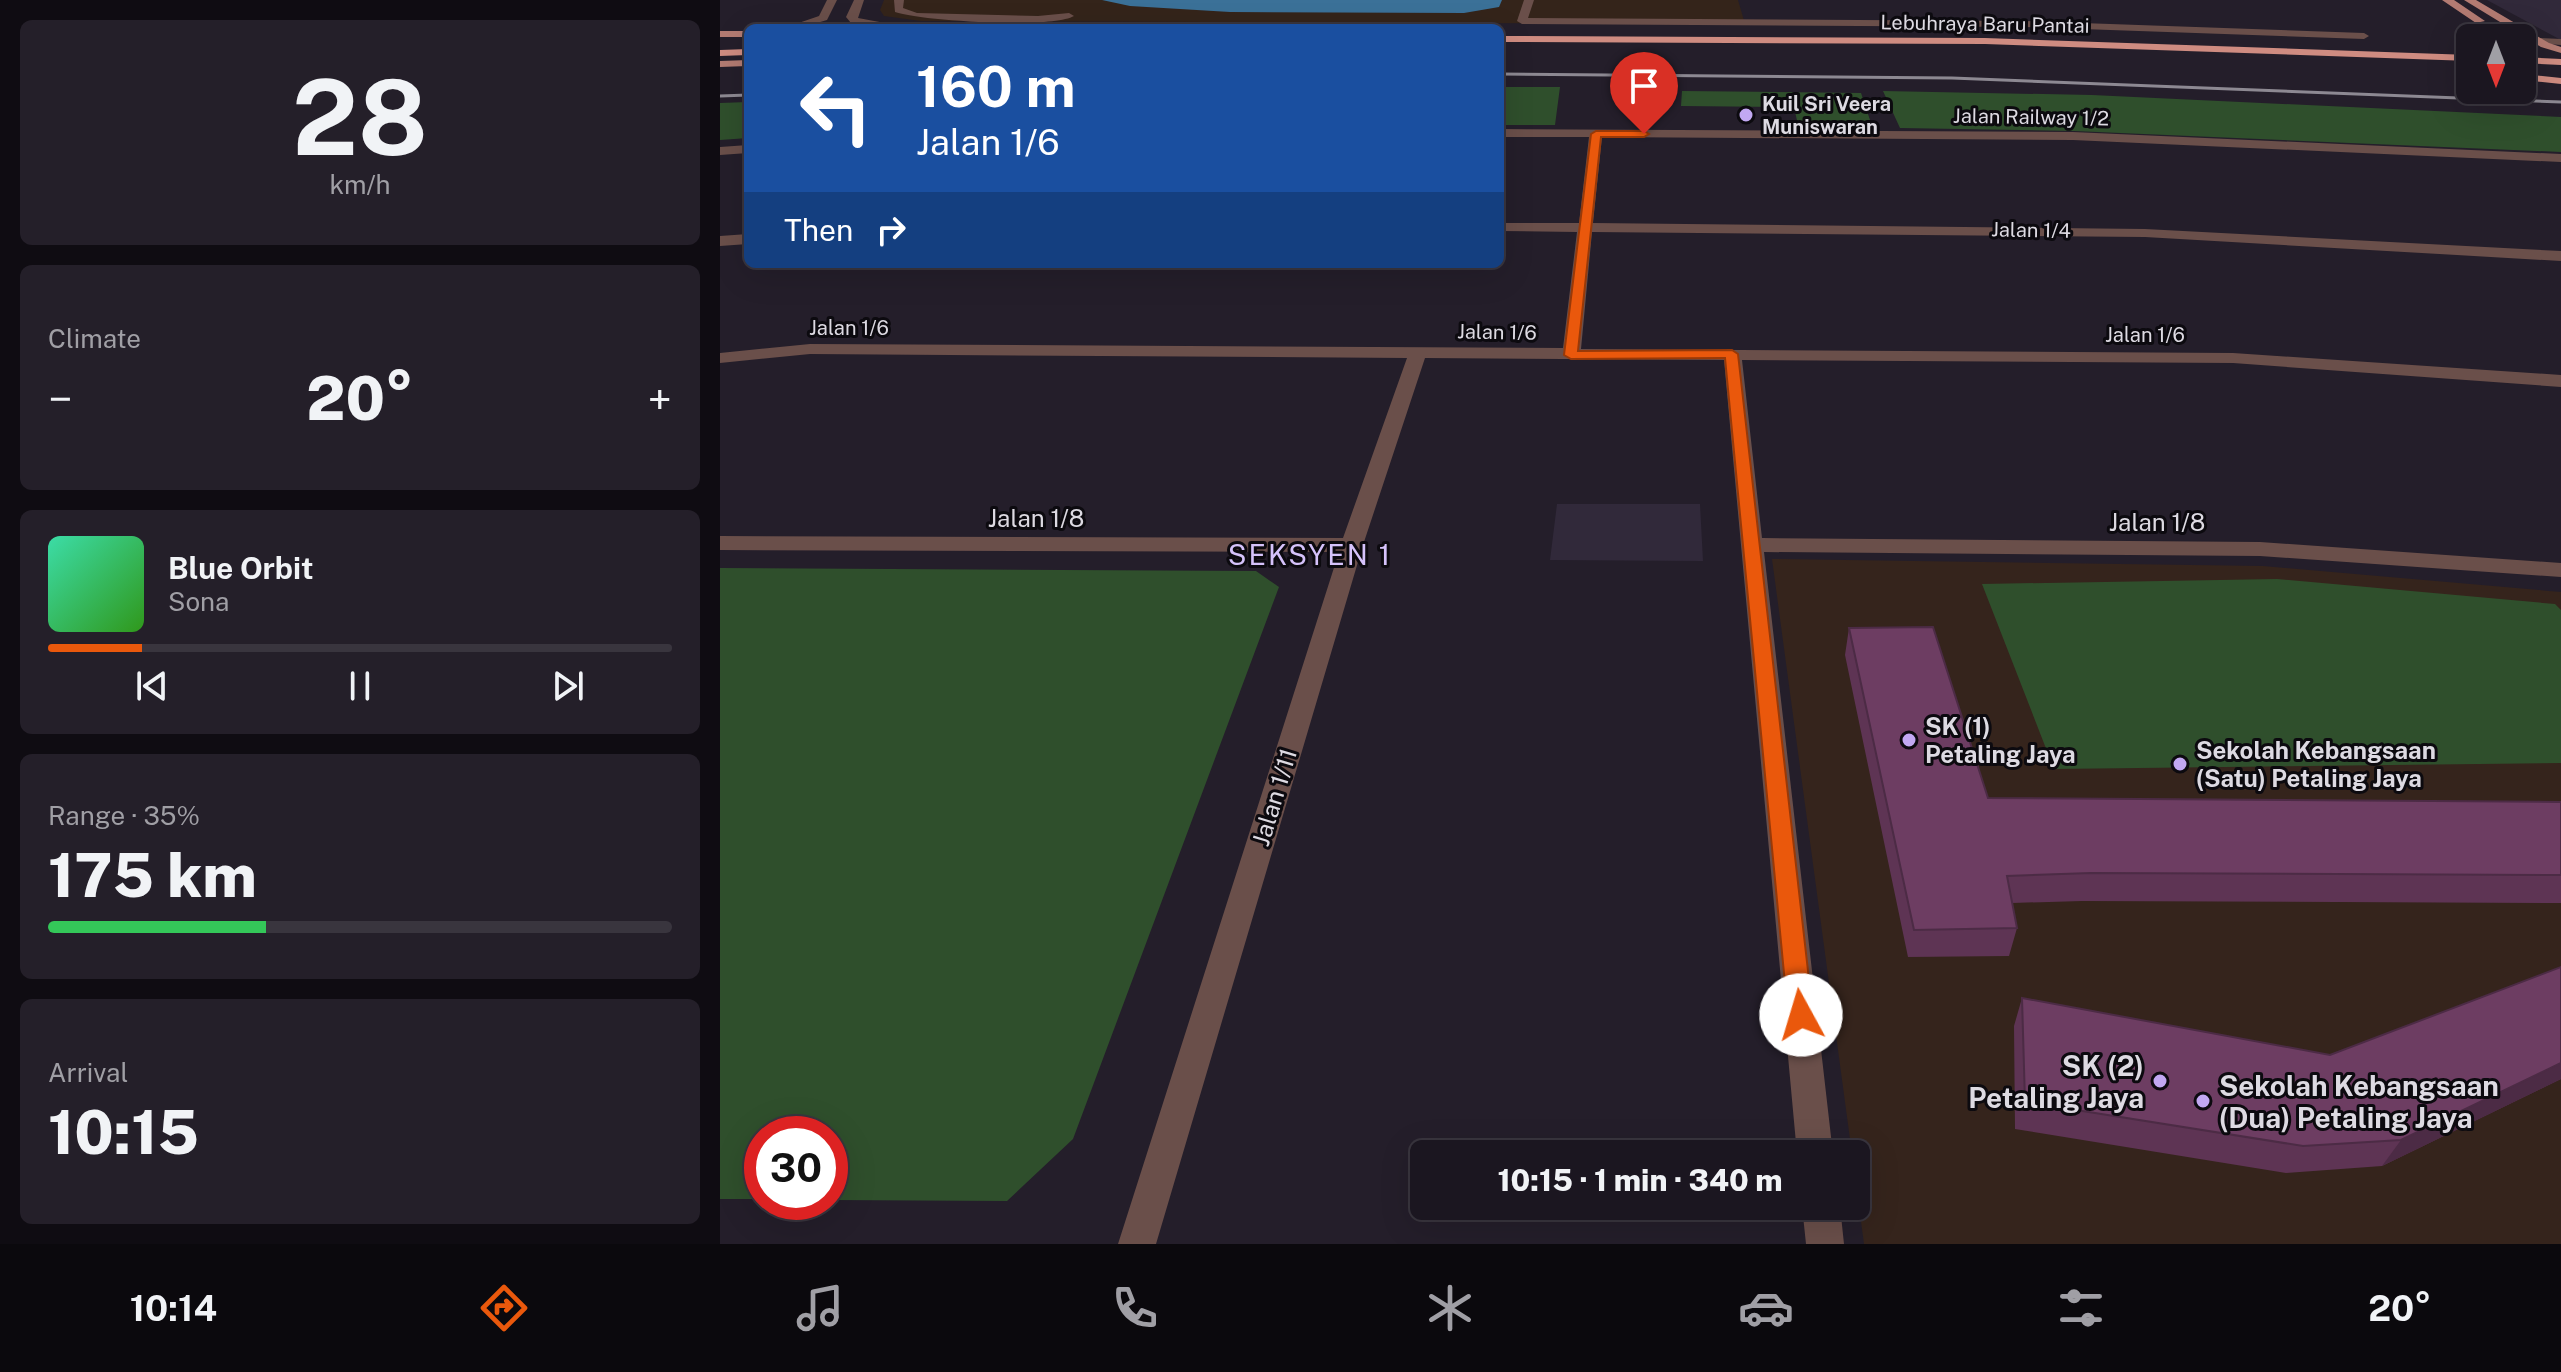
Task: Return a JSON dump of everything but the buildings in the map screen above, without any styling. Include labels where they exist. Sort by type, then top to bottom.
[{"type":"highway","points":[[1599,39],[1668,31],[1712,16]]},
{"type":"highway","name":"Lebuhraya Baru Pantai","points":[[1504,39],[1985,41],[2456,57]]},
{"type":"highway","points":[[720,44],[744,43]]},
{"type":"highway","points":[[720,53],[744,52]]},
{"type":"highway","points":[[2536,61],[2561,62]]},
{"type":"highway","points":[[2536,77],[2561,78]]},
{"type":"main road","points":[[2447,0],[2484,24]]},
{"type":"main road","points":[[2469,0],[2538,41],[2561,50]]},
{"type":"main road","points":[[720,34],[744,33]]},
{"type":"main road","points":[[720,64],[744,63]]},
{"type":"street","points":[[803,24],[823,18],[832,0]]},
{"type":"street","points":[[859,0],[851,17],[855,21],[877,24]]},
{"type":"street","points":[[899,0],[898,10],[916,16],[1038,19],[1069,16]]},
{"type":"street","points":[[1529,0],[1522,21],[1762,16],[2364,36]]},
{"type":"street","points":[[1933,11],[1939,23]]},
{"type":"street","points":[[2538,41],[2561,42]]},
{"type":"street","name":"Jalan Railway 1/2","points":[[1504,133],[2073,136],[2561,158]]},
{"type":"street","points":[[1571,355],[1596,134]]},
{"type":"street","points":[[720,151],[744,149]]},
{"type":"street","name":"Jalan 1/4","points":[[1504,227],[2145,233],[2561,256]]},
{"type":"street","points":[[720,241],[744,239]]},
{"type":"street","name":"Jalan 1/6","points":[[720,358],[810,349],[2233,358],[2561,381]]},
{"type":"street","name":"Jalan 1/11","points":[[1137,1244],[1352,545],[1418,353]]},
{"type":"street","points":[[1732,354],[1814,1140]]},
{"type":"street","name":"Jalan 1/8","points":[[720,543],[1352,545]]},
{"type":"street","name":"Jalan 1/8","points":[[1752,545],[2260,549],[2561,570]]},
{"type":"street","points":[[1822,1220],[1825,1244]]},
{"type":"shaded area","points":[[884,0],[1738,0],[1745,24],[921,21],[884,16],[880,10]]},
{"type":"shaded area","points":[[2487,0],[2561,0],[2561,40]]},
{"type":"shaded area","points":[[1557,504],[1700,504],[1703,561],[1550,560]]},
{"type":"shaded area","name":"Sekolah Kebangsaan (Satu) Petaling Jaya","points":[[1772,559],[2263,566],[2561,592],[2561,1244],[1864,1244],[1861,1220],[1870,1220],[1870,1140],[1850,1140]]},
{"type":"green space","points":[[1504,87],[1560,87],[1555,125],[1504,125]]},
{"type":"green space","points":[[1682,91],[1861,93],[1872,126],[1798,125],[1794,107],[1681,106]]},
{"type":"green space","points":[[1883,91],[2092,95],[2561,117],[2561,152],[2074,131],[1900,128]]},
{"type":"green space","points":[[744,102],[744,138],[720,140],[720,103]]},
{"type":"green space","points":[[720,568],[1256,571],[1279,587],[1073,1139],[1007,1201],[848,1200],[848,1116],[744,1116],[744,1199],[720,1199]]},
{"type":"green space","points":[[2277,579],[2555,604],[2561,610],[2561,763],[2054,769],[1982,584]]},
{"type":"water","points":[[1102,0],[1502,0],[1499,7],[1464,13],[1230,12],[1130,6]]},
{"type":"railway","points":[[1504,74],[1952,78],[2561,102]]},
{"type":"railway","points":[[720,96],[744,95]]},
{"type":"place","name":"Kuil Sri Veera Muniswaran","points":[[1746,115]]},
{"type":"place","name":"SK (1) Petaling Jaya","points":[[1909,740]]},
{"type":"place","name":"Sekolah Kebangsaan (Satu) Petaling Jaya","points":[[2180,764]]},
{"type":"place","name":"SK (2) Petaling Jaya","points":[[2160,1081]]},
{"type":"place","name":"Sekolah Kebangsaan (Dua) Petaling Jaya","points":[[2203,1101]]},
{"type":"district","name":"SEKSYEN 1","points":[[1310,554]]},
{"type":"route","points":[[1644,134],[1596,134],[1571,355],[1732,354],[1801,1015]]}]
